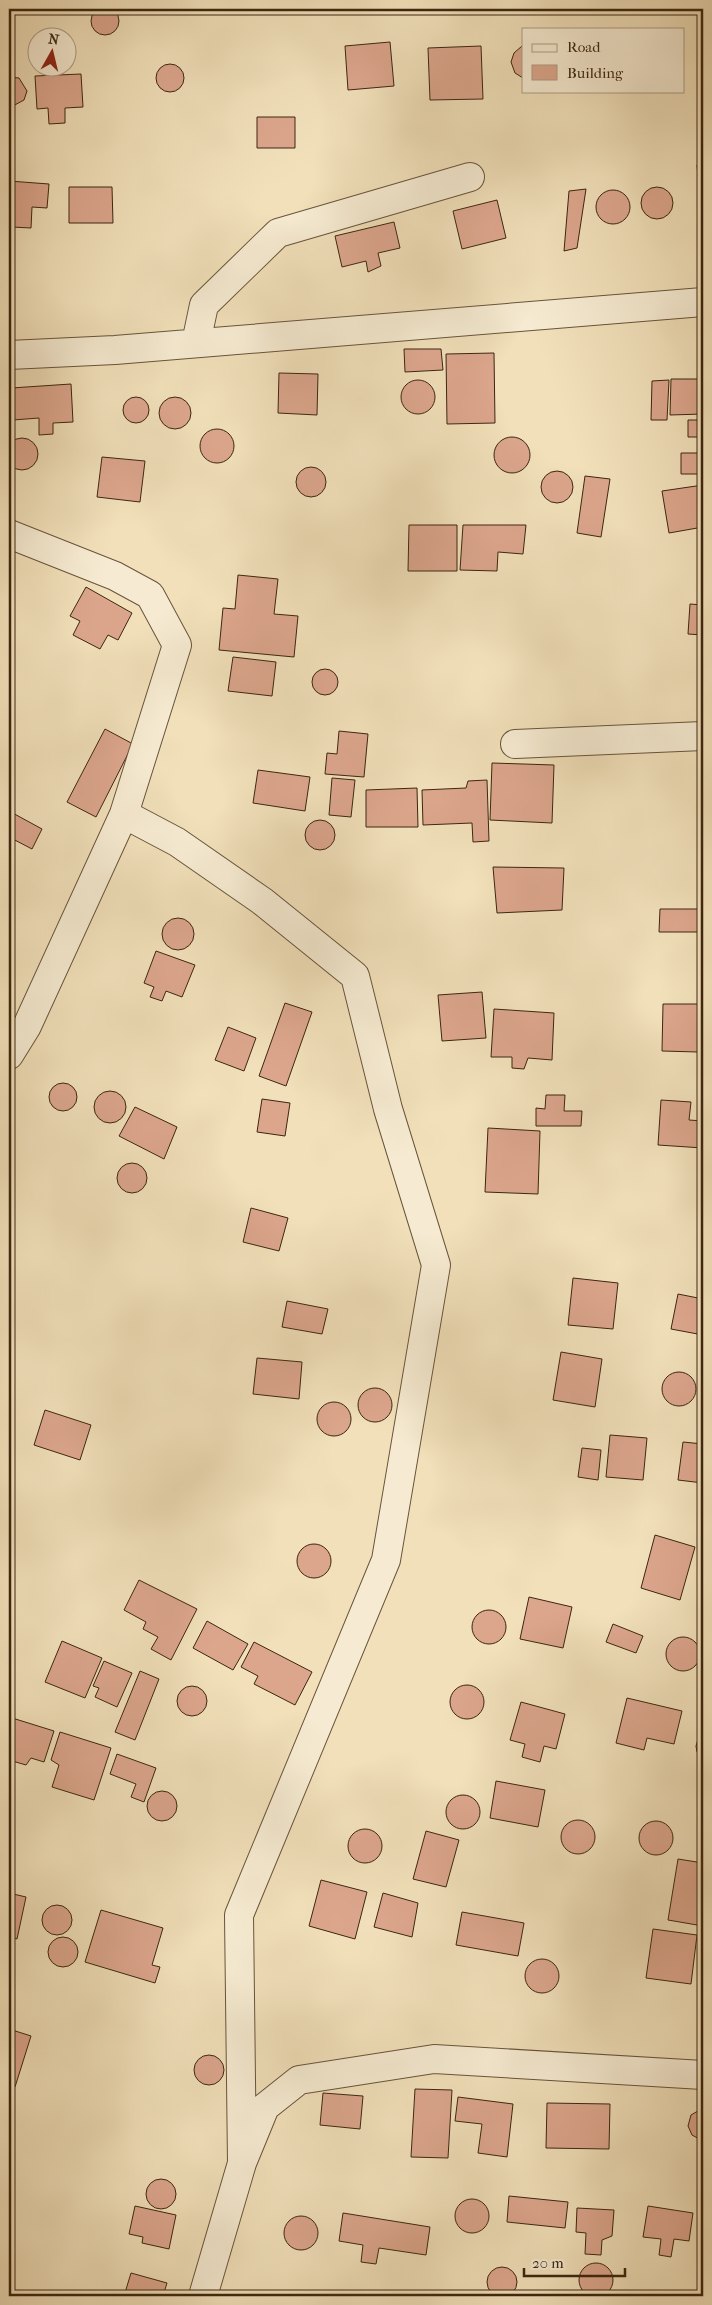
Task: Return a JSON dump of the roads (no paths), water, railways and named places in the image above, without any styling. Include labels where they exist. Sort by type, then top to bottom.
[{"type":"street","points":[[196,343],[204,305],[278,233],[470,177]]},
{"type":"street","points":[[9,355],[115,350],[703,302]]},
{"type":"street","points":[[9,534],[114,576],[150,595],[177,645],[124,814],[102,858],[27,1026],[9,1055]]},
{"type":"street","points":[[515,744],[703,736]]},
{"type":"street","points":[[124,814],[177,842],[262,901],[355,976],[388,1108],[436,1265],[386,1560],[239,1915],[242,2163]]},
{"type":"street","points":[[203,2296],[242,2163],[265,2107],[299,2080],[434,2059],[703,2075]]}]
